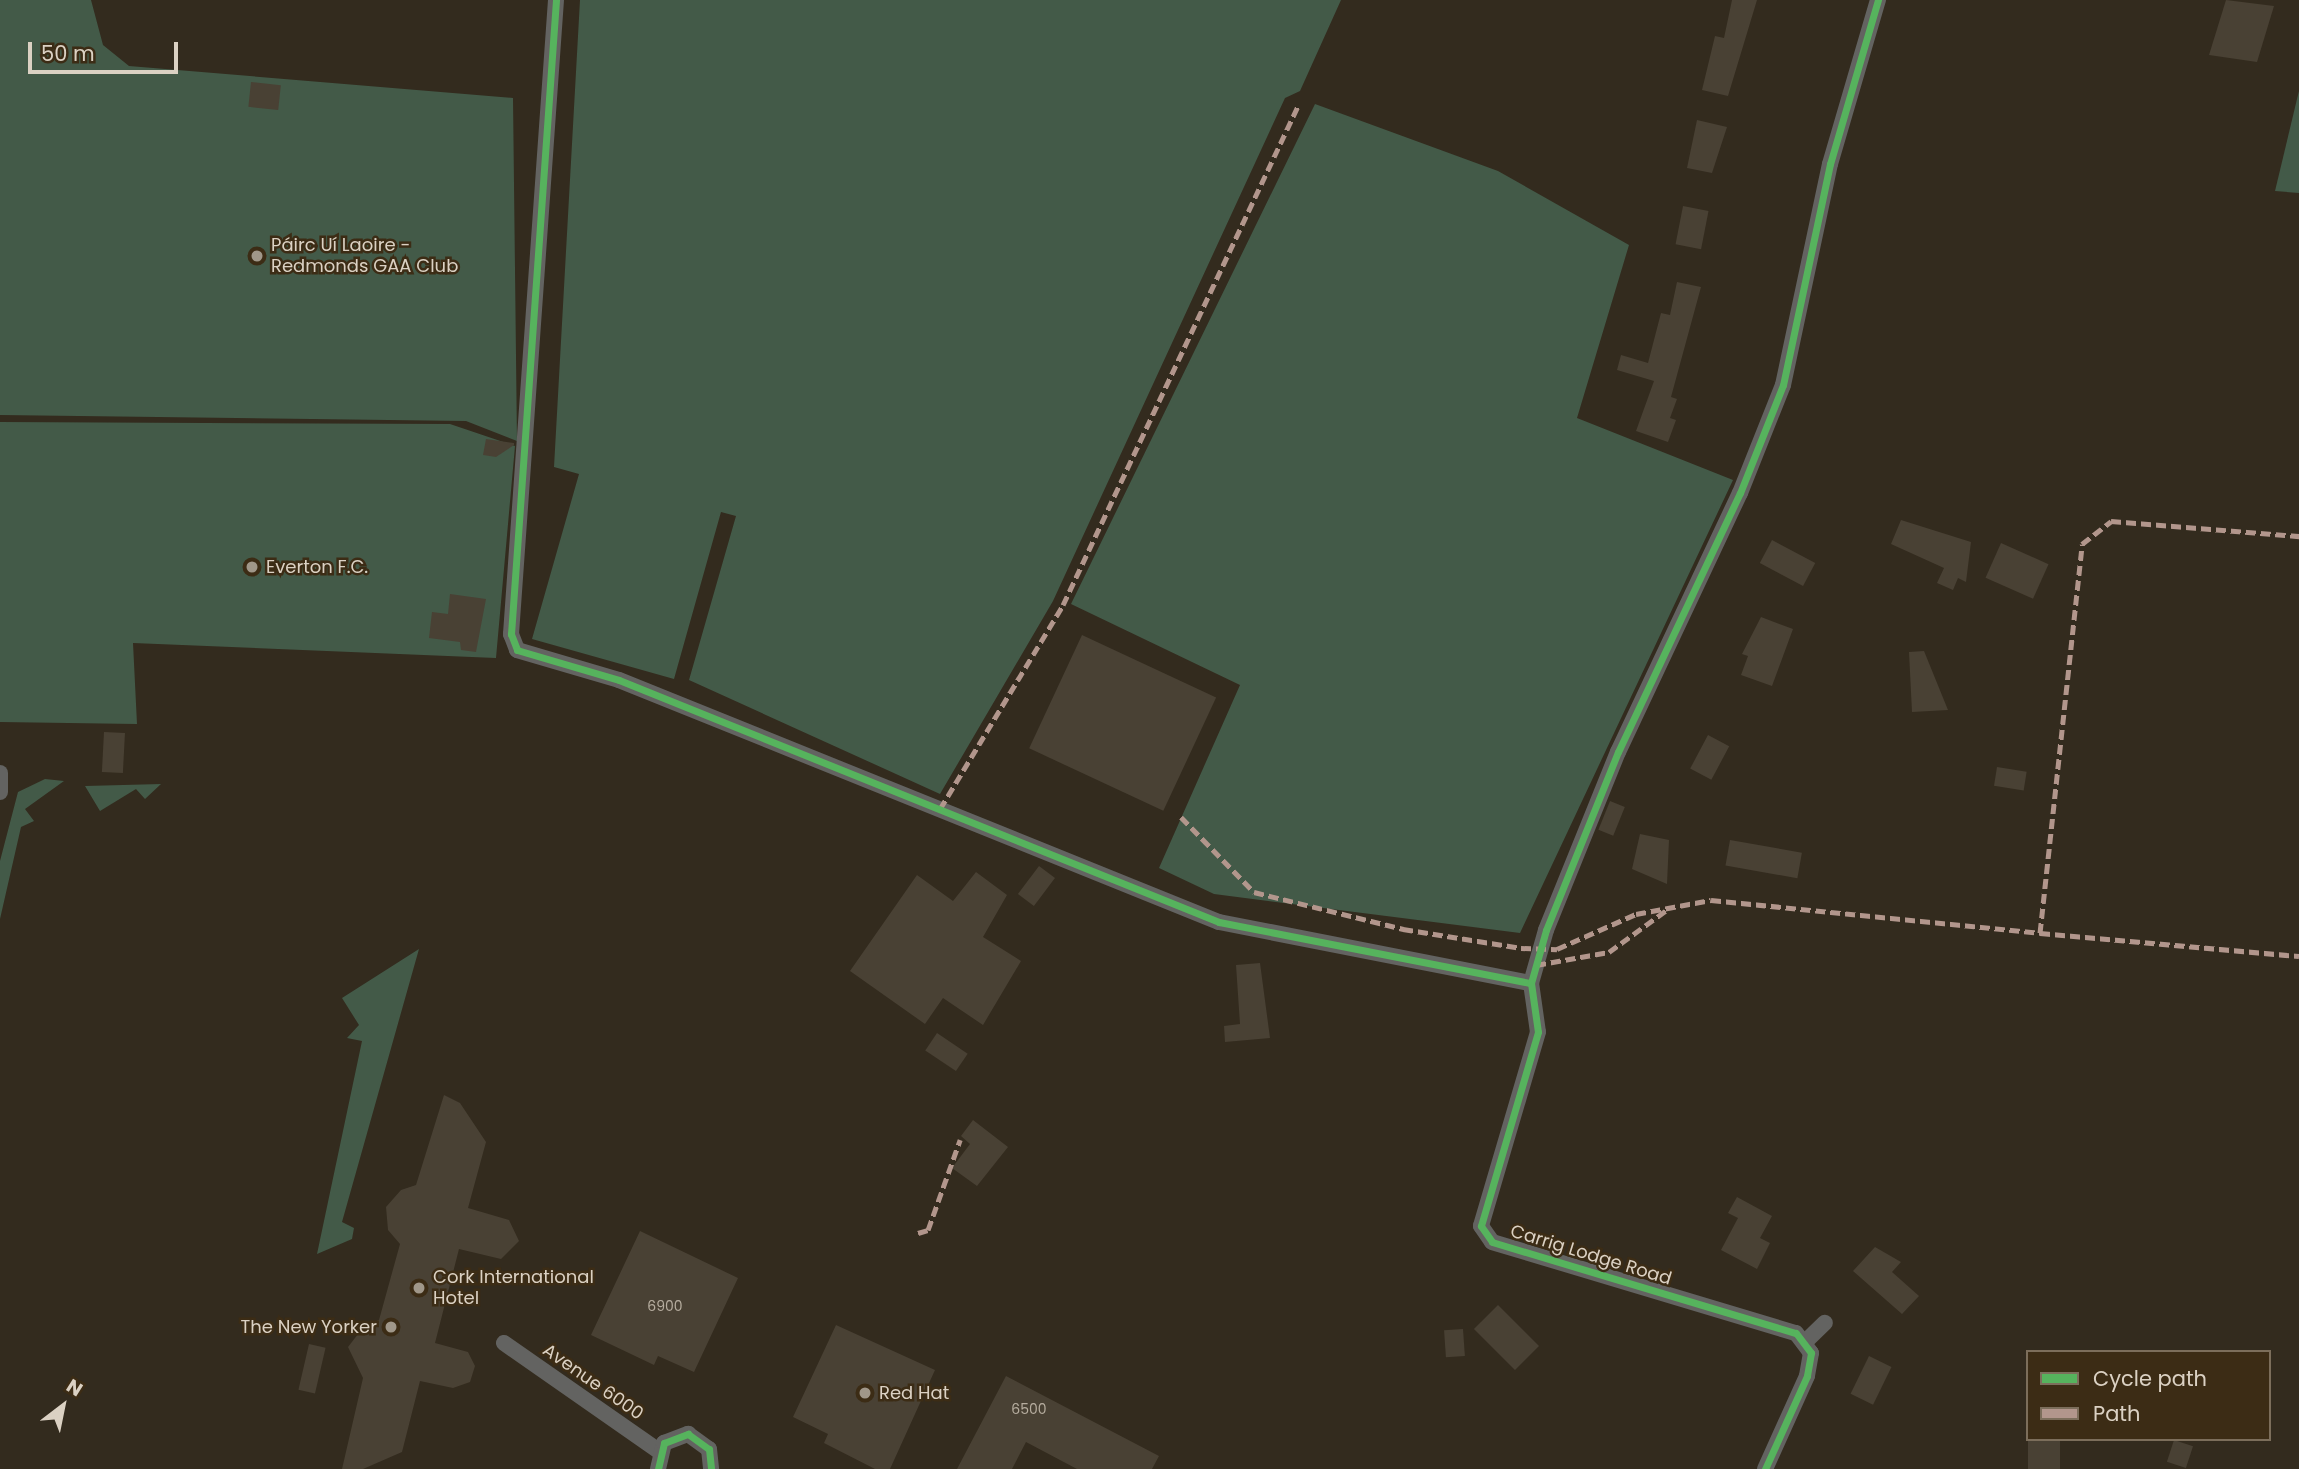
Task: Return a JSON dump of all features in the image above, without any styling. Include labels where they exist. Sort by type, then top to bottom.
[{"type":"street","points":[[556,0],[511,634],[517,650],[620,680],[1219,922],[1531,983],[1618,752],[1740,493],[1783,385],[1830,164],[1878,0]]},
{"type":"street","points":[[0,773],[0,792]]},
{"type":"street","name":"Carrig Lodge Road","points":[[1531,983],[1539,1006],[1538,1032],[1481,1226],[1492,1242],[1796,1333],[1804,1343]]},
{"type":"street","points":[[1765,1469],[1807,1376],[1811,1353],[1804,1343],[1825,1323]]},
{"type":"street","name":"Avenue 6000","points":[[504,1343],[659,1451]]},
{"type":"street","points":[[658,1469],[659,1451],[671,1438],[697,1437],[709,1449],[712,1469]]},
{"type":"green space","name":"Páirc Uí Laoire - Redmonds GAA Club","points":[[0,0],[91,0],[103,45],[129,66],[513,98],[517,441],[466,421],[0,415]]},
{"type":"green space","points":[[580,0],[1341,0],[1300,91],[1285,98],[1053,601],[940,794],[689,680],[736,516],[721,512],[674,679],[532,639],[579,474],[554,467]]},
{"type":"green space","points":[[2299,91],[2299,193],[2275,191],[2297,99]]},
{"type":"green space","points":[[1315,104],[1498,171],[1629,245],[1577,418],[1733,480],[1520,933],[1214,894],[1159,868],[1240,685],[1071,604]]},
{"type":"green space","name":"Everton F.C.","points":[[0,422],[450,424],[515,446],[496,658],[133,643],[137,724],[0,722]]},
{"type":"green space","points":[[45,779],[64,781],[25,809],[34,821],[21,827],[0,919],[0,861],[18,792]]},
{"type":"green space","points":[[161,784],[145,799],[136,789],[100,811],[85,786]]},
{"type":"green space","points":[[419,949],[342,1222],[354,1228],[352,1239],[317,1254],[362,1041],[347,1038],[359,1025],[342,998]]},
{"type":"building","points":[[1732,0],[1757,0],[1728,96],[1702,90],[1715,36],[1724,38]]},
{"type":"building","points":[[2226,0],[2274,6],[2257,62],[2209,55]]},
{"type":"building","points":[[251,82],[281,85],[278,110],[248,107]]},
{"type":"building","points":[[1697,120],[1727,127],[1712,173],[1687,168]]},
{"type":"building","points":[[1683,206],[1709,211],[1701,249],[1676,244]]},
{"type":"building","points":[[1677,282],[1701,287],[1671,397],[1677,399],[1670,418],[1676,420],[1668,442],[1636,431],[1654,381],[1617,370],[1621,355],[1648,363],[1661,313],[1670,315]]},
{"type":"building","points":[[486,439],[514,445],[496,457],[483,455]]},
{"type":"building","points":[[1901,520],[1971,542],[1966,582],[1958,578],[1953,590],[1937,583],[1944,568],[1891,544]]},
{"type":"building","points":[[1772,540],[1815,563],[1803,586],[1760,563]]},
{"type":"building","points":[[2001,543],[2049,564],[2033,599],[1986,578]]},
{"type":"building","points":[[450,594],[486,599],[476,652],[461,650],[460,642],[429,638],[432,612],[448,614]]},
{"type":"building","points":[[1761,617],[1793,629],[1772,686],[1741,675],[1748,656],[1742,654]]},
{"type":"building","points":[[1082,635],[1216,698],[1163,811],[1029,748]]},
{"type":"building","points":[[1924,651],[1948,710],[1912,712],[1909,652]]},
{"type":"building","points":[[104,732],[125,733],[123,773],[102,772]]},
{"type":"building","points":[[1708,735],[1729,746],[1711,780],[1690,769]]},
{"type":"building","points":[[1997,767],[2027,772],[2024,790],[1994,786]]},
{"type":"building","points":[[1610,801],[1625,807],[1613,836],[1598,830]]},
{"type":"building","points":[[1640,834],[1669,840],[1667,884],[1632,869]]},
{"type":"building","points":[[1730,840],[1802,853],[1797,878],[1725,866]]},
{"type":"building","points":[[1039,866],[1055,878],[1034,906],[1018,894]]},
{"type":"building","points":[[976,872],[1007,895],[983,937],[1021,961],[983,1025],[943,998],[925,1024],[850,971],[917,875],[953,901]]},
{"type":"building","points":[[1260,963],[1270,1038],[1225,1042],[1224,1026],[1240,1024],[1236,965]]},
{"type":"building","points":[[937,1033],[968,1054],[956,1071],[925,1050]]},
{"type":"building","name":"Cork International Hotel","points":[[444,1095],[460,1103],[486,1142],[468,1208],[509,1220],[519,1241],[501,1259],[459,1249],[435,1343],[468,1352],[475,1366],[470,1382],[453,1388],[420,1381],[402,1452],[363,1469],[342,1469],[363,1378],[348,1347],[365,1325],[379,1320],[400,1244],[388,1230],[386,1207],[401,1190],[416,1185]]},
{"type":"building","points":[[973,1120],[1008,1147],[977,1186],[952,1168],[970,1144],[961,1136]]},
{"type":"building","points":[[1737,1197],[1772,1216],[1760,1238],[1770,1243],[1757,1269],[1721,1250],[1738,1218],[1728,1213]]},
{"type":"building","points":[[640,1231],[738,1278],[694,1372],[658,1356],[654,1365],[591,1335]]},
{"type":"building","points":[[1875,1247],[1901,1262],[1892,1272],[1919,1296],[1902,1314],[1853,1271]]},
{"type":"building","points":[[1498,1305],[1539,1346],[1515,1370],[1474,1329]]},
{"type":"building","points":[[836,1325],[935,1370],[890,1469],[875,1469],[824,1443],[828,1434],[793,1417]]},
{"type":"building","points":[[1463,1329],[1465,1356],[1446,1357],[1444,1330]]},
{"type":"building","points":[[309,1344],[326,1348],[315,1394],[298,1390]]},
{"type":"building","points":[[1869,1356],[1891,1367],[1873,1405],[1851,1394]]},
{"type":"building","points":[[1006,1376],[1159,1456],[1152,1469],[1077,1469],[1026,1442],[1012,1469],[957,1469]]},
{"type":"building","points":[[2028,1441],[2060,1441],[2060,1469],[2028,1469]]},
{"type":"building","points":[[2174,1441],[2193,1446],[2186,1468],[2167,1462]]},
{"type":"marked path","points":[[940,809],[1063,605],[1299,104]]},
{"type":"marked path","points":[[1181,817],[1254,892],[1403,929],[1521,948],[1557,949],[1636,914],[1711,900],[2040,933],[2082,544],[2111,521],[2299,536]]},
{"type":"marked path","points":[[1536,965],[1609,952],[1668,909]]},
{"type":"marked path","points":[[2040,933],[2299,956]]},
{"type":"marked path","points":[[918,1233],[928,1230],[960,1140]]},
{"type":"cycle path","points":[[556,0],[511,634],[517,650],[619,680],[1219,922],[1531,983]]},
{"type":"cycle path","points":[[1531,983],[1546,930],[1618,752],[1740,493],[1783,385],[1830,164],[1878,0]]},
{"type":"cycle path","points":[[1531,983],[1538,1032],[1481,1226],[1492,1242],[1796,1333],[1811,1353],[1807,1376],[1765,1469]]},
{"type":"cycle path","points":[[658,1469],[664,1443],[688,1434],[709,1449],[711,1469]]},
{"type":"place","name":"Páirc Uí Laoire - Redmonds GAA Club","points":[[257,256]]},
{"type":"place","name":"Everton F.C.","points":[[252,567]]},
{"type":"place","name":"Cork International Hotel","points":[[419,1288]]},
{"type":"place","name":"The New Yorker","points":[[391,1327]]},
{"type":"place","name":"Red Hat","points":[[865,1393]]}]
